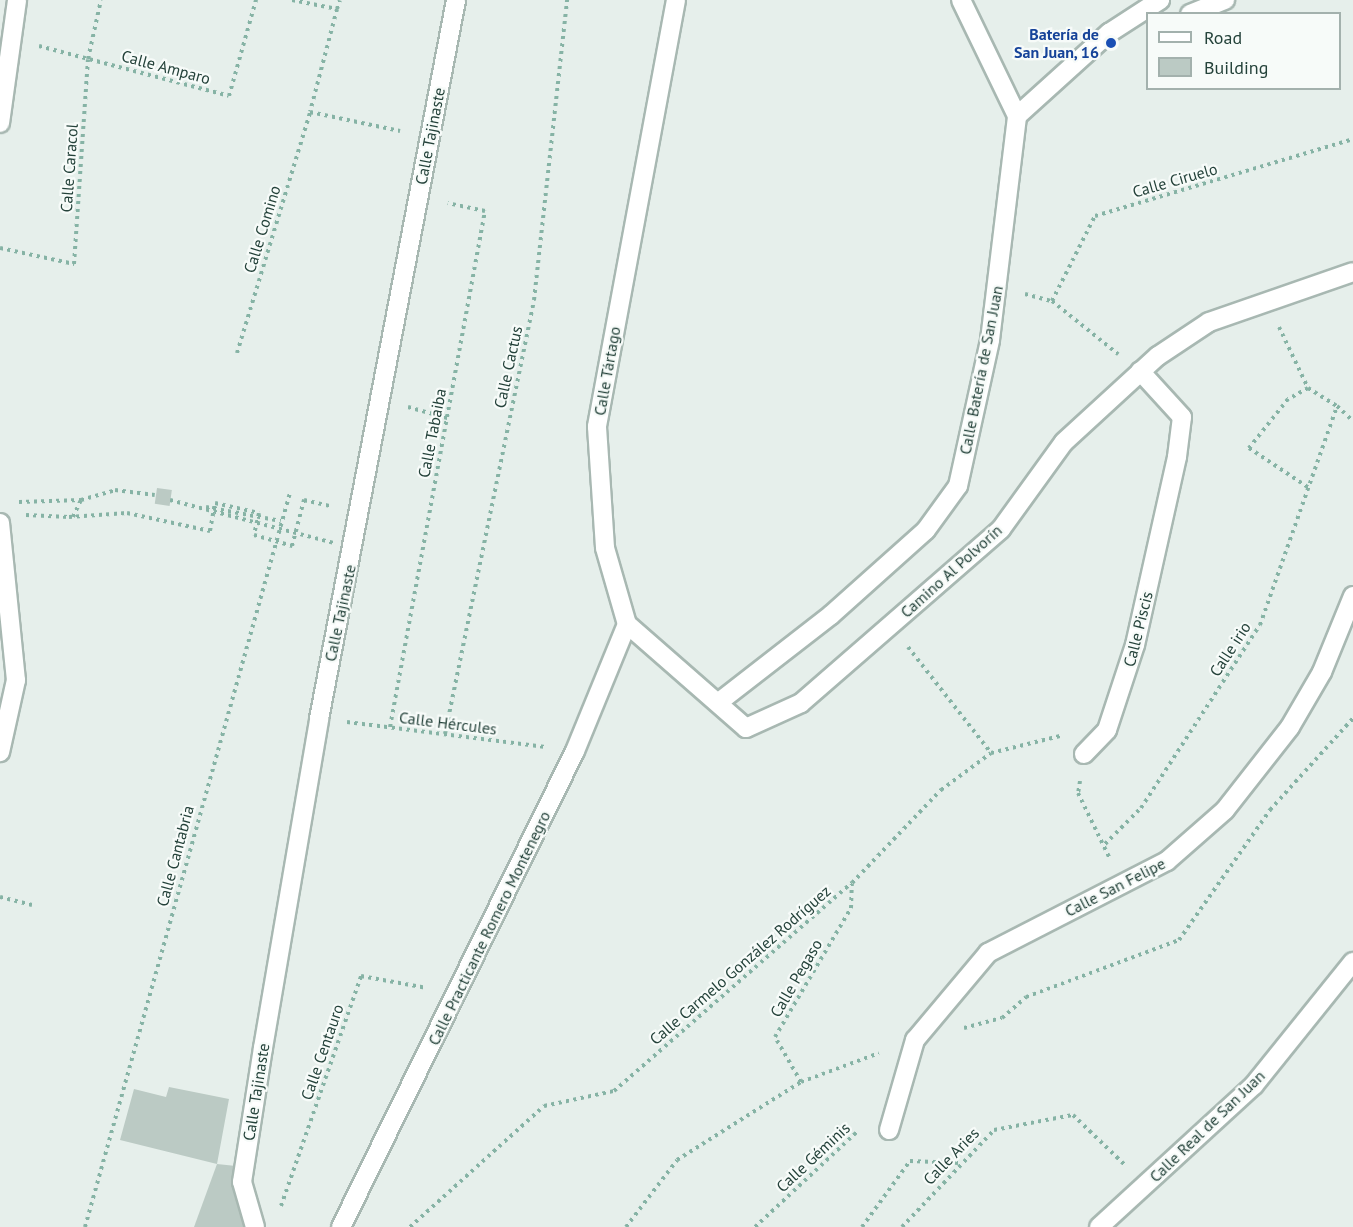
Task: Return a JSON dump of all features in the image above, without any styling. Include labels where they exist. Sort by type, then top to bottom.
[{"type":"street","points":[[0,123],[9,38],[17,0]]},
{"type":"street","name":"Calle Tajinaste","points":[[255,1227],[242,1182],[319,718],[456,0]]},
{"type":"street","name":"Calle Tártago","points":[[627,624],[604,548],[597,427],[676,0]]},
{"type":"street","points":[[960,0],[1017,116],[1109,33],[1160,0]]},
{"type":"street","points":[[1195,12],[1225,0]]},
{"type":"street","points":[[1109,33],[1146,24]]},
{"type":"street","name":"Calle Batería de San Juan","points":[[719,702],[831,615],[926,530],[958,486],[998,286],[1017,116]]},
{"type":"street","name":"Camino Al Polvorín","points":[[719,702],[746,728],[801,703],[1001,530],[1064,442],[1140,371],[1209,322],[1353,272]]},
{"type":"street","name":"Calle Piscis","points":[[1084,754],[1107,730],[1136,645],[1177,457],[1182,417],[1140,371]]},
{"type":"street","points":[[0,523],[16,680],[0,752]]},
{"type":"street","name":"Calle San Felipe","points":[[889,1130],[915,1040],[988,953],[1167,861],[1226,810],[1290,727],[1311,691],[1353,596]]},
{"type":"street","points":[[627,624],[719,702]]},
{"type":"street","name":"Calle Practicante Romero Montenegro","points":[[341,1227],[575,751],[627,624]]},
{"type":"street","name":"Calle Real de San Juan","points":[[1099,1227],[1254,1085],[1353,962]]},
{"type":"path","name":"Calle Caracol","points":[[0,248],[74,264],[88,59],[101,0]]},
{"type":"path","name":"Calle Amparo","points":[[9,38],[229,96],[256,0]]},
{"type":"path","points":[[292,0],[338,9]]},
{"type":"path","points":[[340,0],[310,112],[404,132],[407,122]]},
{"type":"path","name":"Calle Cactus","points":[[445,734],[534,300],[567,0]]},
{"type":"path","name":"Calle Comino","points":[[237,352],[310,112]]},
{"type":"path","name":"Calle Ciruelo","points":[[1052,301],[1095,216],[1353,139]]},
{"type":"path","name":"Calle Tabaiba","points":[[390,727],[485,211],[418,196]]},
{"type":"path","points":[[998,286],[1052,301],[1140,371]]},
{"type":"path","points":[[1267,302],[1308,388],[1337,406],[1353,421]]},
{"type":"path","points":[[1308,388],[1288,399],[1249,448],[1309,488]]},
{"type":"path","points":[[402,405],[447,418]]},
{"type":"path","name":"Calle irio","points":[[1105,844],[1141,808],[1260,625],[1337,406]]},
{"type":"path","points":[[11,502],[81,500],[115,490],[155,495]]},
{"type":"path","name":"Calle Cantabria","points":[[85,1227],[290,493]]},
{"type":"path","points":[[72,517],[81,500]]},
{"type":"path","points":[[281,521],[170,500],[334,543]]},
{"type":"path","points":[[19,514],[72,517],[127,513],[210,531],[214,503],[259,513],[254,535],[292,546],[304,500],[337,507]]},
{"type":"path","points":[[890,626],[991,753]]},
{"type":"path","name":"Calle Hércules","points":[[319,718],[575,751]]},
{"type":"path","points":[[626,1227],[677,1160],[801,1082],[915,1040],[1002,1018],[1026,997],[1179,940],[1270,810],[1353,718]]},
{"type":"path","name":"Calle Carmelo González Rodríguez","points":[[410,1227],[544,1106],[614,1091],[852,883],[941,790],[991,753],[1062,736],[1084,754]]},
{"type":"path","points":[[1084,754],[1078,793],[1105,844],[1120,884]]},
{"type":"path","name":"Calle Pegaso","points":[[801,1082],[776,1037],[851,908],[852,883]]},
{"type":"path","points":[[0,897],[32,905]]},
{"type":"path","name":"Calle Centauro","points":[[278,1216],[361,976],[457,993]]},
{"type":"path","name":"Calle Aries","points":[[902,1227],[960,1163],[994,1130],[1073,1115],[1146,1185]]},
{"type":"path","name":"Calle Géminis","points":[[755,1227],[869,1121],[889,1130]]},
{"type":"path","points":[[889,1130],[910,1161]]},
{"type":"path","points":[[910,1161],[960,1163]]},
{"type":"path","points":[[862,1227],[910,1161]]},
{"type":"building","points":[[157,488],[172,490],[170,506],[155,504]]},
{"type":"building","points":[[169,1087],[229,1099],[217,1164],[120,1140],[134,1089],[166,1097]]},
{"type":"building","points":[[217,1164],[236,1166],[244,1227],[194,1227]]},
{"type":"place","name":"Batería de San Juan, 16","points":[[1111,43]]}]
